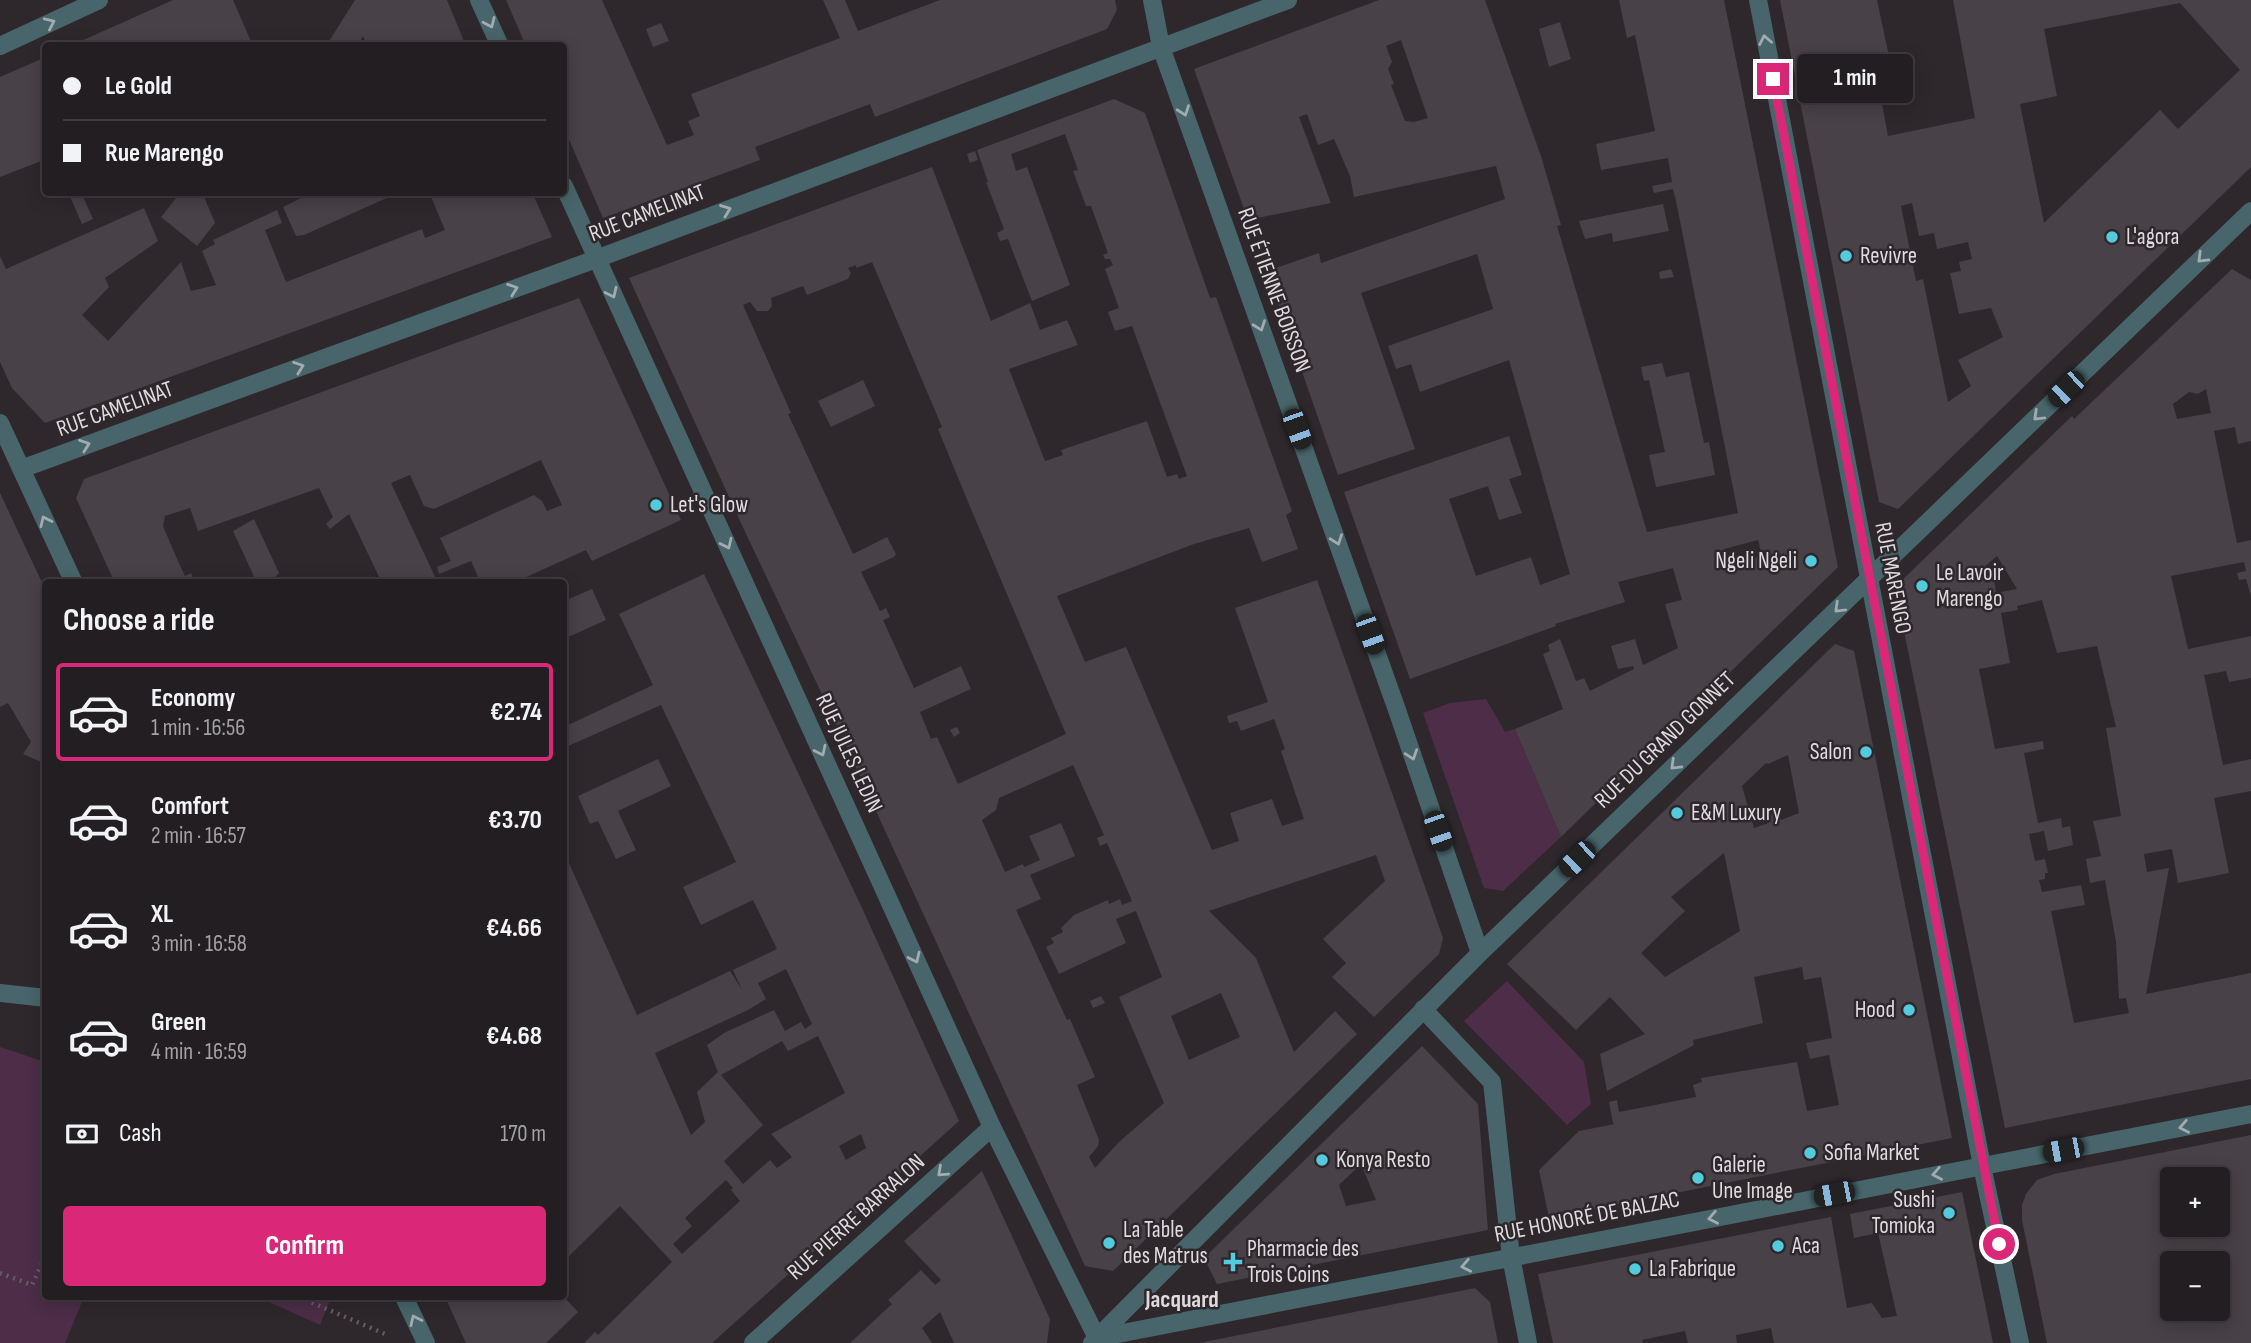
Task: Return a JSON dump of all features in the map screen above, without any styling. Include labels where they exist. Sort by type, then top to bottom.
[{"type":"street","points":[[0,46],[99,0]]},
{"type":"street","points":[[480,0],[498,42]]},
{"type":"street","name":"RUE ÉTIENNE BOISSON","points":[[1152,0],[1161,47],[1397,710],[1479,953]]},
{"type":"street","name":"RUE CAMELINAT","points":[[21,469],[596,259],[1288,0]]},
{"type":"street","name":"RUE MARENGO","points":[[1758,0],[1982,1166],[2020,1343]]},
{"type":"street","name":"RUE JULES LEDIN","points":[[567,193],[992,1127],[1095,1341]]},
{"type":"street","name":"RUE DU GRAND GONNET","points":[[1095,1341],[1479,953],[2251,211]]},
{"type":"street","points":[[0,423],[72,579]]},
{"type":"street","points":[[0,993],[42,998]]},
{"type":"street","points":[[1423,1009],[1492,1082],[1511,1257],[1528,1343]]},
{"type":"street","name":"RUE HONORÉ DE BALZAC","points":[[1095,1341],[1511,1257],[2251,1114]]},
{"type":"street","name":"RUE PIERRE BARRALON","points":[[753,1343],[992,1127]]},
{"type":"street","points":[[405,1300],[426,1343]]},
{"type":"path","points":[[0,1273],[32,1286],[42,1264]]},
{"type":"path","points":[[306,1300],[394,1338]]},
{"type":"shaded area","points":[[1486,699],[1505,732],[1515,729],[1561,837],[1503,891],[1484,888],[1423,713],[1450,703]]},
{"type":"shaded area","points":[[1507,981],[1584,1062],[1591,1104],[1567,1125],[1464,1021]]},
{"type":"shaded area","points":[[0,1047],[42,1061],[42,1300],[83,1300],[65,1343],[0,1343]]},
{"type":"shaded area","points":[[265,1300],[330,1300],[320,1325]]},
{"type":"building","points":[[173,0],[233,0],[251,42],[79,42]]},
{"type":"building","points":[[355,0],[447,0],[464,42],[365,42],[363,36],[360,42],[329,42]]},
{"type":"building","points":[[506,0],[602,0],[667,145],[694,135],[688,121],[700,116],[691,94],[840,38],[823,0],[845,0],[858,31],[940,0],[1115,0],[1117,10],[1107,29],[875,117],[870,104],[755,147],[760,160],[603,218],[567,135],[567,42],[524,42]]},
{"type":"building","points":[[1379,0],[1485,0],[1541,156],[1561,225],[1557,226],[1647,532],[1738,513],[1673,189],[1654,193],[1652,186],[1672,182],[1668,158],[1601,170],[1596,144],[1655,131],[1635,35],[1627,38],[1619,0],[1724,0],[1838,567],[1561,837],[1515,729],[1563,709],[1543,654],[1550,651],[1548,645],[1560,639],[1576,681],[1584,678],[1590,691],[1634,669],[1633,666],[1618,669],[1611,646],[1635,639],[1643,665],[1678,648],[1665,604],[1682,600],[1673,568],[1618,582],[1625,602],[1555,624],[1556,626],[1410,679],[1344,492],[1509,436],[1522,475],[1509,479],[1522,513],[1499,520],[1488,486],[1449,499],[1476,576],[1531,557],[1540,585],[1570,574],[1509,360],[1420,392],[1411,364],[1396,369],[1388,346],[1493,309],[1477,254],[1361,293],[1415,449],[1338,475],[1268,274],[1273,269],[1319,253],[1321,263],[1505,199],[1496,166],[1354,197],[1350,176],[1334,139],[1318,145],[1307,114],[1299,117],[1331,203],[1248,220],[1194,69]],"holes":[[[1401,40],[1428,118],[1414,122],[1405,121],[1391,85],[1394,84],[1388,69],[1392,62],[1386,46]],[[1758,540],[1762,556],[1729,566],[1724,549]]]},
{"type":"building","points":[[1780,0],[1877,0],[1891,69],[1876,72],[1888,136],[1975,118],[1953,0],[2251,0],[2251,167],[1898,509],[1879,502]],"holes":[[[2180,3],[2240,70],[2178,129],[2160,110],[2044,223],[2020,104],[2057,96],[2044,29]],[[1912,203],[1919,236],[1934,233],[1937,249],[1968,242],[1972,259],[1959,262],[1961,271],[1950,273],[1959,314],[1991,308],[2003,337],[1958,360],[1971,386],[1948,402],[1923,279],[1916,281],[1901,206]]]},
{"type":"building","points":[[1560,22],[1571,59],[1549,67],[1539,29]]},
{"type":"building","points":[[661,23],[669,41],[653,47],[646,29]]},
{"type":"building","points":[[42,59],[42,161],[0,177],[0,77]]},
{"type":"building","points":[[1114,99],[1145,113],[1210,298],[1216,297],[1292,511],[1286,515],[1298,549],[1262,562],[1249,528],[1194,544],[1057,596],[1085,662],[1126,647],[1212,850],[1239,841],[1230,813],[1272,799],[1282,826],[1304,819],[1281,751],[1285,749],[1274,719],[1241,731],[1237,721],[1229,723],[1227,716],[1268,702],[1235,608],[1317,580],[1443,938],[1439,954],[1374,1017],[1332,977],[1346,963],[1323,939],[1385,881],[1376,855],[1209,911],[1256,958],[1294,1052],[1335,1011],[1357,1034],[1113,1271],[1085,1266],[629,278],[932,167],[991,321],[1030,303],[1040,330],[1067,320],[1078,345],[1009,369],[1045,461],[1063,455],[1061,450],[1147,421],[1167,477],[1177,474],[1179,479],[1187,476],[1132,326],[1115,331],[1108,312],[1119,308],[1105,269],[1113,265],[1110,259],[1105,259],[1103,255],[1108,253],[1091,206],[1086,206],[1073,171],[1078,170],[1065,134],[1011,154],[1016,171],[1027,167],[1070,285],[1032,301],[1008,239],[1000,241],[997,233],[1004,229],[977,150]],"holes":[[[872,262],[942,427],[938,429],[1066,734],[958,784],[937,737],[931,739],[920,712],[971,689],[961,666],[914,688],[883,620],[890,617],[886,608],[880,611],[861,572],[896,554],[887,537],[853,554],[788,414],[791,413],[743,305],[750,302],[757,311],[768,311],[772,306],[771,298],[803,286],[807,295],[848,279],[851,273],[848,268]],[[1073,765],[1104,835],[1097,838],[1100,846],[1107,843],[1132,901],[1122,905],[1120,899],[1109,904],[1108,900],[1074,915],[1061,928],[1063,932],[1051,938],[1054,943],[1046,947],[1059,974],[1126,943],[1116,919],[1136,911],[1162,977],[1119,997],[1164,1103],[1119,1142],[1095,1168],[1089,1157],[1098,1146],[1099,1140],[1077,1085],[1095,1077],[1070,1019],[1067,1020],[1016,910],[1041,899],[1030,875],[1075,856],[1061,823],[1029,836],[1040,860],[1005,872],[982,820],[996,810],[999,798]],[[1221,993],[1240,1037],[1189,1060],[1171,1016]]]},
{"type":"building","points":[[975,151],[978,160],[970,163],[967,154]]},
{"type":"building","points":[[70,196],[83,196],[93,219],[82,224]]},
{"type":"building","points":[[178,196],[204,196],[215,223],[197,246],[161,217]]},
{"type":"building","points":[[305,196],[389,196],[304,235],[296,236],[283,207]]},
{"type":"building","points":[[431,196],[534,196],[552,237],[45,423],[12,388],[0,362],[0,256],[6,269],[144,208],[158,241],[105,278],[109,287],[82,315],[108,341],[181,262],[191,291],[216,285],[202,251],[215,244],[213,240],[277,210],[282,223],[265,230],[286,282],[422,229],[425,238],[445,230]]},
{"type":"building","points":[[1663,204],[1669,231],[1613,242],[1612,233],[1585,239],[1579,221]]},
{"type":"building","points":[[1671,269],[1674,277],[1660,279],[1659,272]]},
{"type":"building","points":[[2232,269],[2251,280],[2251,441],[2238,444],[2235,427],[2214,431],[2237,543],[2251,540],[2251,596],[2246,579],[2239,580],[2237,573],[2246,571],[2244,562],[2171,576],[2188,649],[2251,636],[2251,678],[2229,682],[2226,671],[2204,675],[2223,765],[2251,759],[2251,791],[2214,798],[2229,873],[2178,883],[2172,849],[2144,854],[2147,872],[2169,868],[2146,994],[2251,973],[2251,1079],[2005,1128],[1895,587],[2072,416],[2074,419]],"holes":[[[2206,389],[2211,413],[2177,419],[2173,404],[2189,392],[2198,394]],[[1997,556],[2017,589],[1996,593],[1994,578],[1984,567]],[[2042,600],[2057,653],[2097,646],[2116,727],[2106,728],[2121,816],[2093,821],[2101,856],[2086,859],[2090,883],[2105,880],[2116,942],[2119,999],[2126,998],[2129,1013],[2074,1023],[2051,911],[2085,905],[2081,885],[2042,892],[2039,880],[2045,879],[2045,873],[2048,873],[2045,859],[2035,861],[2029,834],[2044,831],[2048,851],[2073,845],[2070,826],[2062,828],[2061,818],[2038,823],[2024,753],[2044,749],[2043,741],[1995,749],[1979,669],[2010,663],[2001,613],[2018,610],[2017,606]]]},
{"type":"building","points":[[579,298],[681,520],[592,561],[586,550],[522,579],[479,579],[471,561],[439,574],[437,567],[451,561],[440,538],[534,495],[542,501],[547,511],[562,505],[541,460],[434,509],[424,506],[410,475],[391,483],[436,579],[380,579],[349,514],[330,529],[326,524],[333,517],[319,488],[198,531],[190,508],[165,516],[163,526],[177,559],[185,576],[191,573],[193,579],[113,579],[76,498],[84,479]]},
{"type":"building","points":[[1662,363],[1666,377],[1689,372],[1704,443],[1709,442],[1715,475],[1656,487],[1649,455],[1665,452],[1649,380],[1644,381],[1641,367]]},
{"type":"building","points":[[863,380],[875,406],[831,427],[818,401]]},
{"type":"building","points":[[0,493],[42,582],[42,762],[23,754],[31,742],[8,703],[0,707]]},
{"type":"building","points":[[254,519],[279,573],[274,579],[255,579],[233,531]]},
{"type":"building","points":[[704,574],[959,1121],[712,1343],[584,1343],[595,1332],[598,1335],[672,1262],[620,1206],[567,1258],[567,859],[637,1015],[730,971],[742,990],[733,970],[777,949],[753,900],[701,925],[683,887],[736,862],[661,705],[568,746],[567,726],[653,685],[619,614]],"holes":[[[786,969],[812,1024],[805,1029],[801,1022],[785,1031],[774,1010],[724,1033],[707,1045],[718,1072],[697,1092],[705,1122],[691,1135],[655,1053],[766,999],[758,983]],[[818,1036],[845,1093],[771,1134],[792,1157],[777,1168],[770,1160],[743,1184],[724,1161],[763,1125],[721,1075],[782,1041],[788,1051]],[[861,1134],[866,1148],[846,1160],[839,1146]],[[726,1180],[740,1201],[682,1254],[673,1244],[692,1226],[685,1218]]]},
{"type":"building","points":[[592,589],[606,620],[567,638],[567,600]]},
{"type":"building","points":[[1835,644],[1854,651],[1952,1138],[1549,1218],[1539,1170],[1579,1131],[1615,1124],[1609,1102],[1617,1100],[1619,1112],[1696,1097],[1693,1085],[1702,1082],[1701,1078],[1797,1062],[1807,1111],[1839,1105],[1829,1055],[1810,1059],[1806,1043],[1832,1038],[1821,977],[1804,980],[1802,967],[1754,977],[1763,1023],[1693,1040],[1694,1045],[1607,1091],[1600,1054],[1645,1034],[1610,997],[1576,1030],[1507,964]],"holes":[[[1788,755],[1799,813],[1781,820],[1778,810],[1765,815],[1769,823],[1754,828],[1742,786],[1766,763]],[[1724,853],[1740,931],[1665,977],[1641,953],[1685,911],[1671,897]]]},
{"type":"building","points":[[957,727],[960,733],[954,737],[950,730]]},
{"type":"building","points":[[658,759],[671,786],[618,811],[636,850],[616,859],[598,821],[590,824],[578,796]]},
{"type":"building","points":[[1101,996],[1105,1003],[1093,1008],[1090,1001]]},
{"type":"building","points":[[1422,1046],[1478,1104],[1488,1230],[1217,1284],[1204,1258]],"holes":[[[1361,1164],[1376,1200],[1346,1206],[1339,1185]]]},
{"type":"building","points":[[2251,1135],[2251,1343],[2047,1343],[2022,1220],[2022,1205],[2026,1194],[2037,1180],[2054,1174]]},
{"type":"building","points":[[982,1171],[1050,1319],[1047,1343],[954,1343],[940,1312],[922,1328],[932,1343],[850,1343],[892,1304],[888,1300],[921,1270],[935,1285],[941,1280],[904,1241]]},
{"type":"building","points":[[1962,1192],[1993,1343],[1774,1343],[1771,1328],[1736,1335],[1737,1343],[1688,1343],[1685,1331],[1642,1340],[1643,1343],[1553,1343],[1538,1274],[1831,1217],[1847,1308],[1872,1303],[1882,1318],[1897,1316],[1878,1233],[1854,1238],[1850,1214]]},
{"type":"building","points":[[1475,1288],[1490,1302],[1498,1343],[1199,1343]]},
{"type":"building","points":[[446,1300],[567,1300],[578,1312],[546,1343],[466,1343]]},
{"type":"place","name":"L'agora","points":[[2112,237]]},
{"type":"place","name":"Revivre","points":[[1846,256]]},
{"type":"place","name":"Let's Glow","points":[[656,505]]},
{"type":"place","name":"Ngeli Ngeli","points":[[1811,561]]},
{"type":"place","name":"Le Lavoir Marengo","points":[[1922,586]]},
{"type":"place","name":"Salon","points":[[1866,752]]},
{"type":"place","name":"E&M Luxury","points":[[1677,813]]},
{"type":"place","name":"Hood","points":[[1909,1010]]},
{"type":"place","name":"Sofia Market","points":[[1810,1153]]},
{"type":"place","name":"Konya Resto","points":[[1322,1160]]},
{"type":"place","name":"Galerie Une Image","points":[[1698,1178]]},
{"type":"place","name":"Sushi Tomioka","points":[[1949,1213]]},
{"type":"place","name":"La Table des Matrus","points":[[1109,1243]]},
{"type":"place","name":"Aca","points":[[1778,1246]]},
{"type":"place","name":"Pharmacie des Trois Coins","points":[[1233,1262]]},
{"type":"place","name":"La Fabrique","points":[[1635,1269]]},
{"type":"district","name":"Jacquard","points":[[1182,1299]]},
{"type":"route","points":[[1773,79],[1999,1244]]}]
